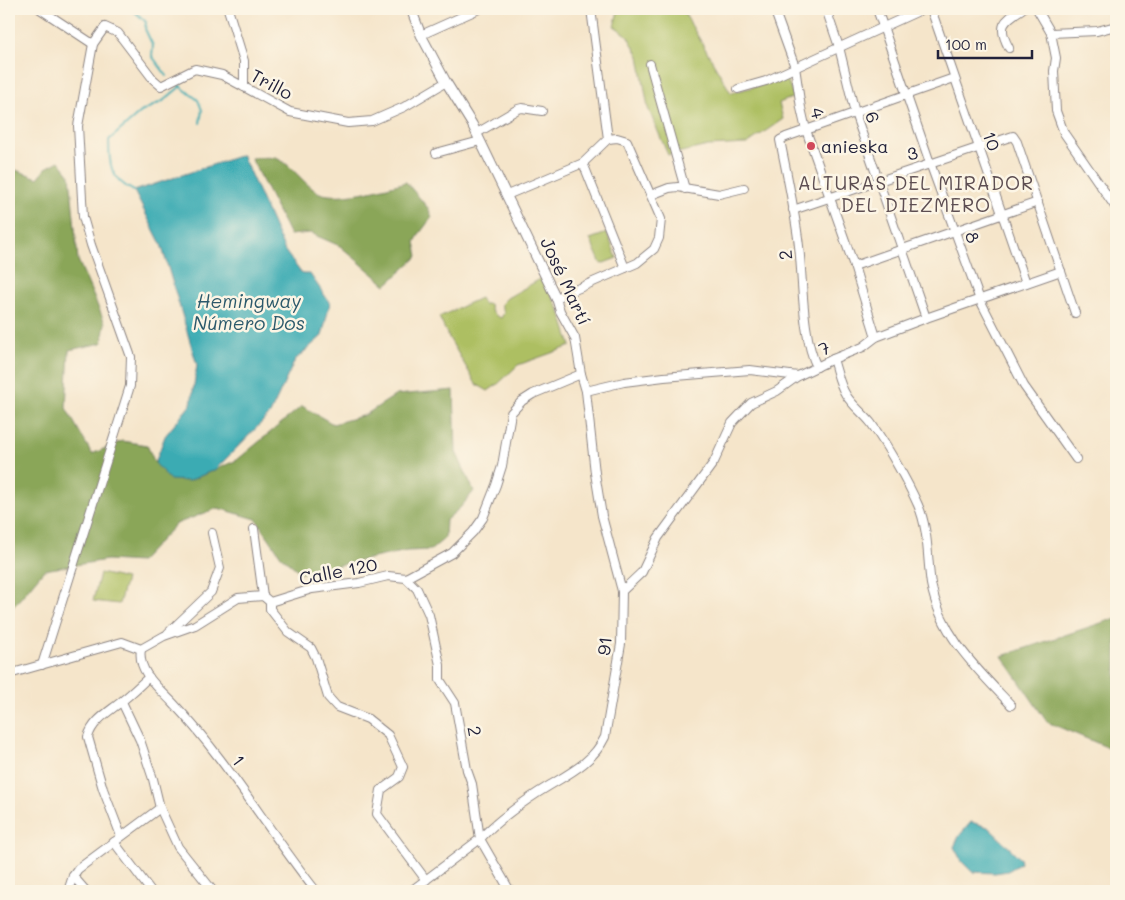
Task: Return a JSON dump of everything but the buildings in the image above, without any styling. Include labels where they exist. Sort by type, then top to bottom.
[{"type":"street","points":[[40,9],[93,44],[78,126],[83,217],[91,245],[131,357],[132,372],[130,386],[42,665]]},
{"type":"street","points":[[228,9],[244,61],[244,86]]},
{"type":"street","name":"José Martí","points":[[411,9],[446,82],[478,137],[507,195],[556,298],[560,311],[575,338],[586,391],[602,516],[622,591]]},
{"type":"street","points":[[422,35],[479,9]]},
{"type":"street","points":[[590,9],[608,139]]},
{"type":"street","name":"4","points":[[774,9],[795,67],[806,130],[854,266],[876,337]]},
{"type":"street","name":"6","points":[[826,9],[839,47],[855,112],[926,318]]},
{"type":"street","name":"8","points":[[877,9],[980,300],[1024,386],[1076,459]]},
{"type":"street","points":[[738,89],[766,81],[923,9]]},
{"type":"street","name":"10","points":[[930,9],[1026,283]]},
{"type":"street","points":[[1009,48],[1002,36],[1002,28],[1005,21],[1022,9]]},
{"type":"street","points":[[1037,9],[1051,33],[1056,58],[1054,72],[1056,111],[1064,134],[1116,208]]},
{"type":"street","points":[[1051,33],[1097,31],[1116,26]]},
{"type":"street","name":"Trillo","points":[[93,44],[105,27],[118,33],[160,86],[195,69],[222,75],[290,112],[348,123],[372,120],[388,114],[404,107],[446,82]]},
{"type":"street","points":[[650,64],[685,189]]},
{"type":"street","points":[[806,130],[954,78]]},
{"type":"street","points":[[436,153],[478,137],[518,109],[542,111]]},
{"type":"street","name":"2","points":[[806,130],[780,140],[799,245],[808,337],[812,358],[817,367]]},
{"type":"street","name":"3","points":[[793,210],[1013,136],[1017,142],[1038,202]]},
{"type":"street","points":[[507,195],[583,163],[608,139],[617,138],[627,141],[661,218],[659,238],[654,249],[637,263],[556,298]]},
{"type":"street","points":[[583,163],[625,268]]},
{"type":"street","points":[[651,195],[669,188],[719,194],[744,188]]},
{"type":"street","points":[[854,266],[1038,202],[1075,313]]},
{"type":"street","name":"7","points":[[798,376],[863,347],[876,337],[1061,271]]},
{"type":"street","points":[[834,359],[838,378],[846,395],[870,422],[919,506],[926,532],[932,585],[940,612],[954,642],[975,668],[1012,705]]},
{"type":"street","points":[[586,391],[624,382],[750,370],[798,376]]},
{"type":"street","name":"Calle 120","points":[[270,602],[312,589],[359,583],[388,576],[406,578],[452,553],[473,532],[483,518],[502,466],[511,412],[522,401],[533,394],[581,374]]},
{"type":"street","points":[[622,591],[642,572],[658,538],[714,462],[732,423],[751,403],[777,391],[798,376]]},
{"type":"street","points":[[254,529],[263,596],[270,602],[270,609],[288,632],[311,648],[328,697],[337,707],[368,719],[388,735],[403,767],[399,777],[381,790],[377,814],[426,880]]},
{"type":"street","points":[[164,636],[211,592],[220,568],[212,533]]},
{"type":"street","name":"2","points":[[406,578],[418,590],[429,615],[440,664],[440,680],[455,703],[467,770],[472,784],[480,839],[510,891]]},
{"type":"street","name":"91","points":[[411,891],[480,839],[489,829],[546,788],[574,773],[600,748],[605,737],[622,644],[622,591]]},
{"type":"street","points":[[9,674],[122,642],[141,649],[164,636],[194,625],[238,598],[263,596]]},
{"type":"street","name":"1","points":[[141,649],[140,654],[143,667],[149,677],[189,720],[314,890]]},
{"type":"street","points":[[121,836],[103,789],[88,737],[90,730],[97,721],[122,702],[149,677]]},
{"type":"street","points":[[122,702],[140,740],[160,808],[178,847],[213,891]]},
{"type":"street","points":[[68,891],[73,876],[78,869],[160,808]]},
{"type":"street","points":[[114,842],[151,891]]},
{"type":"street","points":[[73,876],[86,891]]},
{"type":"green space","points":[[619,9],[682,9],[731,93],[786,78],[794,97],[779,103],[783,119],[747,144],[708,146],[668,155],[648,108],[639,56],[627,35],[614,26]]},
{"type":"green space","points":[[268,157],[278,159],[288,165],[311,188],[324,194],[347,195],[406,182],[428,208],[432,217],[415,242],[418,256],[386,285],[340,246],[310,233],[290,235],[251,158]]},
{"type":"green space","points":[[59,161],[70,175],[78,260],[105,323],[102,343],[69,350],[66,408],[92,454],[122,441],[147,445],[155,463],[189,481],[237,460],[302,406],[333,424],[365,415],[396,395],[454,390],[456,452],[474,491],[461,507],[446,520],[445,538],[431,550],[407,551],[301,573],[281,556],[256,519],[218,508],[176,524],[140,562],[107,560],[44,570],[9,612],[9,173],[13,169],[38,178],[46,168]]},
{"type":"green space","points":[[607,233],[617,258],[601,264],[590,239]]},
{"type":"green space","points":[[542,278],[560,311],[571,346],[518,365],[488,391],[476,384],[439,317],[480,298],[483,304],[490,304],[493,313],[501,318],[504,313],[501,304],[507,298]]},
{"type":"green space","points":[[100,573],[126,579],[119,604],[93,601]]},
{"type":"green space","points":[[1116,618],[1116,749],[1109,748],[1047,722],[1002,656]]},
{"type":"water","name":"Hemingway Número Dos","points":[[242,155],[285,251],[302,274],[310,274],[330,303],[322,336],[295,360],[270,414],[216,469],[189,481],[170,480],[155,463],[165,436],[191,404],[197,365],[161,244],[134,191]]},
{"type":"water","points":[[971,822],[988,827],[1020,858],[1021,863],[1008,871],[995,873],[972,872],[962,862],[954,847],[959,836]]},
{"type":"waterway","points":[[132,9],[146,22],[145,29],[153,46],[152,56],[167,76]]},
{"type":"waterway","points":[[176,83],[198,100],[202,110],[200,123]]},
{"type":"waterway","points":[[134,191],[120,181],[112,170],[109,140],[141,112],[163,101],[181,86]]},
{"type":"place","name":"anieska","points":[[811,146]]},
{"type":"district","name":"ALTURAS DEL MIRADOR DEL DIEZMERO","points":[[916,193]]}]
